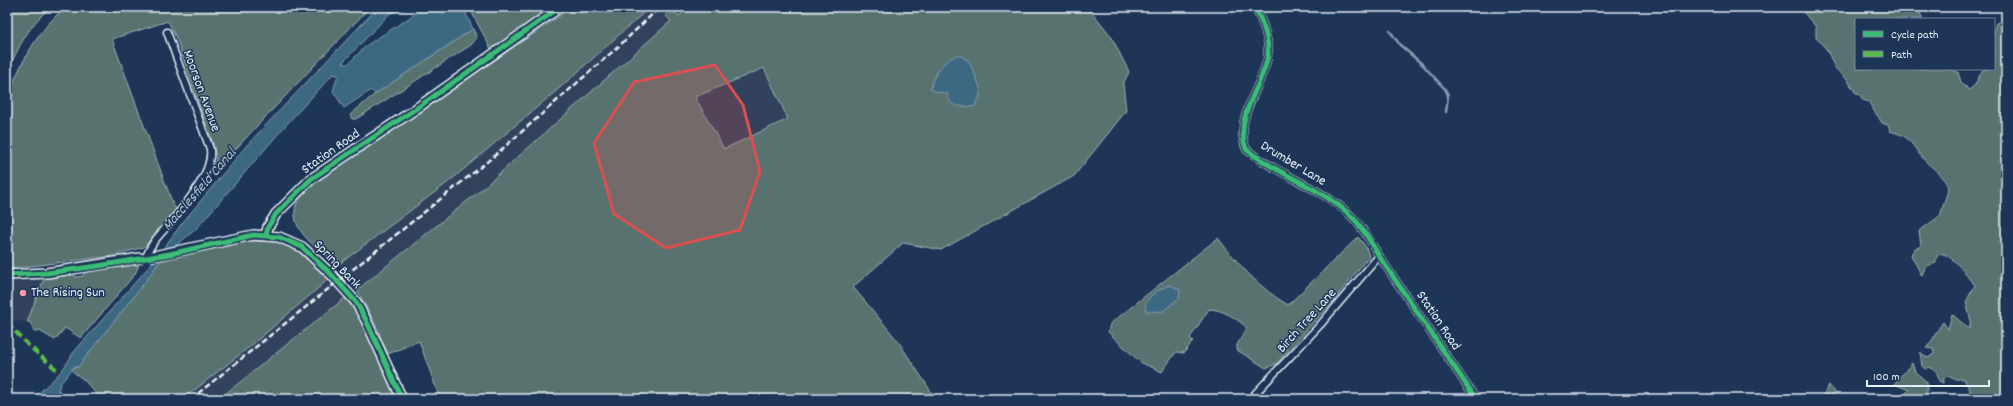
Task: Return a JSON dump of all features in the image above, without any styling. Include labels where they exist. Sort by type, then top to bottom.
[{"type":"street","name":"Station Road","points":[[266,235],[268,228],[276,214],[311,179],[417,108],[560,7]]},
{"type":"street","name":"Drumber Lane","points":[[1254,7],[1264,28],[1268,58],[1244,120],[1242,131],[1246,149],[1336,204],[1354,219],[1365,232],[1379,256]]},
{"type":"street","name":"Moorson Avenue","points":[[146,257],[153,243],[176,216],[205,175],[211,158],[210,149],[193,107],[167,32]]},
{"type":"street","points":[[7,275],[47,273],[170,254],[253,235],[266,235]]},
{"type":"street","name":"Spring Bank","points":[[266,235],[279,237],[302,247],[326,268],[356,302],[366,320],[402,399]]},
{"type":"street","name":"Station Road","points":[[1379,256],[1476,399]]},
{"type":"street","name":"Birch Tree Lane","points":[[1250,399],[1320,325],[1379,256]]},
{"type":"highlighted area","points":[[715,65],[743,105],[760,171],[740,230],[666,248],[614,214],[594,143],[634,82]]},
{"type":"shaded area","points":[[378,7],[396,7],[343,62],[344,64],[348,64],[367,45],[426,7],[463,7],[473,29],[375,94],[371,90],[344,108],[333,91],[338,75],[333,74],[286,125],[195,230],[165,254],[145,282],[78,367],[74,367],[60,384],[57,395],[53,399],[33,399],[60,373],[73,353],[154,261],[183,222],[247,145]]},
{"type":"shaded area","points":[[650,7],[658,7],[671,21],[482,189],[357,290],[338,265],[451,180],[562,86]]},
{"type":"shaded area","points":[[670,7],[688,7],[679,17]]},
{"type":"shaded area","points":[[959,55],[969,61],[980,87],[980,96],[974,107],[957,106],[951,102],[947,93],[937,92],[931,89],[940,68],[954,56]]},
{"type":"shaded area","points":[[764,68],[788,119],[724,150],[695,97]]},
{"type":"shaded area","name":"The Rising Sun","points":[[45,276],[27,322],[8,320],[7,279]]},
{"type":"shaded area","points":[[330,278],[345,298],[219,399],[183,399]]},
{"type":"shaded area","points":[[1170,285],[1180,290],[1179,298],[1163,311],[1147,312],[1145,309],[1146,304],[1150,297]]},
{"type":"green space","points":[[7,7],[51,7],[30,29],[7,73]]},
{"type":"green space","points":[[67,7],[370,7],[222,164],[214,170],[216,160],[213,144],[177,40],[168,21],[112,39],[174,207],[177,209],[144,247],[112,256],[7,269],[7,98],[17,74],[31,48],[48,25]]},
{"type":"green space","points":[[396,7],[413,7],[390,13]]},
{"type":"green space","points":[[469,7],[552,7],[492,51]]},
{"type":"green space","points":[[573,7],[650,7],[562,86],[451,180],[338,265],[315,247],[301,232],[295,214],[298,200],[328,173]]},
{"type":"green space","points":[[688,7],[1088,7],[1111,36],[1129,72],[1123,84],[1126,111],[1074,176],[941,250],[903,243],[853,287],[898,341],[936,399],[440,399],[419,341],[388,354],[375,323],[357,290],[482,189],[671,21],[665,15],[672,9],[679,16]],"holes":[[[764,68],[788,119],[724,149],[695,97]]]},
{"type":"green space","points":[[1799,7],[1917,7],[1922,18],[1855,18],[1855,70],[1951,70],[1958,72],[1961,82],[1969,90],[1975,85],[1982,70],[1995,70],[1995,26],[1996,23],[2003,21],[2006,18],[2006,399],[1973,399],[1969,396],[1970,390],[1964,379],[1954,379],[1948,376],[1944,378],[1943,383],[1939,381],[1935,370],[1928,367],[1925,369],[1922,366],[1920,352],[1928,358],[1934,354],[1933,349],[1926,348],[1943,322],[1948,329],[1952,314],[1969,329],[1971,321],[1966,302],[1975,285],[1959,266],[1951,258],[1940,253],[1936,258],[1936,263],[1927,267],[1922,276],[1911,255],[1914,249],[1921,246],[1919,231],[1940,216],[1949,187],[1939,173],[1918,153],[1907,138],[1903,135],[1890,131],[1888,125],[1882,123],[1869,102],[1863,100],[1860,95],[1855,92],[1847,79],[1835,68],[1827,50],[1816,37],[1816,27]]},
{"type":"green space","points":[[473,29],[477,38],[471,45],[356,119],[352,119],[350,115],[375,94]]},
{"type":"green space","points":[[1358,237],[1366,247],[1369,256],[1335,299],[1276,364],[1266,368],[1237,350],[1237,345],[1247,328],[1230,315],[1214,309],[1209,309],[1190,338],[1193,341],[1184,353],[1176,352],[1162,372],[1140,362],[1108,332],[1110,324],[1218,238],[1233,257],[1258,283],[1288,305]]},
{"type":"green space","points":[[248,241],[279,241],[296,246],[330,278],[253,344],[183,399],[101,399],[84,380],[71,370],[74,367],[78,367],[160,261]]},
{"type":"green space","points":[[139,265],[135,274],[81,338],[65,328],[55,340],[38,330],[34,332],[30,322],[27,322],[45,276],[73,273],[75,277],[83,276],[84,272]]},
{"type":"green space","points":[[345,298],[359,316],[396,399],[219,399]]},
{"type":"green space","points":[[1912,363],[1915,372],[1927,382],[1927,399],[1905,399],[1903,396],[1909,390],[1894,384]]},
{"type":"green space","points":[[1829,385],[1835,392],[1832,399],[1821,399]]},
{"type":"green space","points":[[58,390],[69,399],[53,399],[57,395]]},
{"type":"waterway","points":[[1390,31],[1400,45],[1422,64],[1445,89],[1448,95],[1446,112]]},
{"type":"railway","points":[[191,399],[493,157],[619,46],[660,7]]},
{"type":"marked path","points":[[7,323],[28,345],[57,370]]},
{"type":"cycle path","points":[[266,235],[268,227],[276,214],[311,179],[417,108],[560,7]]},
{"type":"cycle path","points":[[1254,7],[1265,32],[1268,53],[1264,71],[1249,104],[1243,126],[1243,137],[1246,149],[1259,159],[1331,200],[1344,209],[1355,220],[1476,399]]},
{"type":"cycle path","points":[[7,275],[47,273],[98,266],[170,254],[253,235],[279,237],[302,247],[330,273],[356,302],[366,320],[402,399]]},
{"type":"place","name":"The Rising Sun","points":[[23,293]]},
{"type":"water label","name":"Macclesfield Canal","points":[[200,190]]}]
